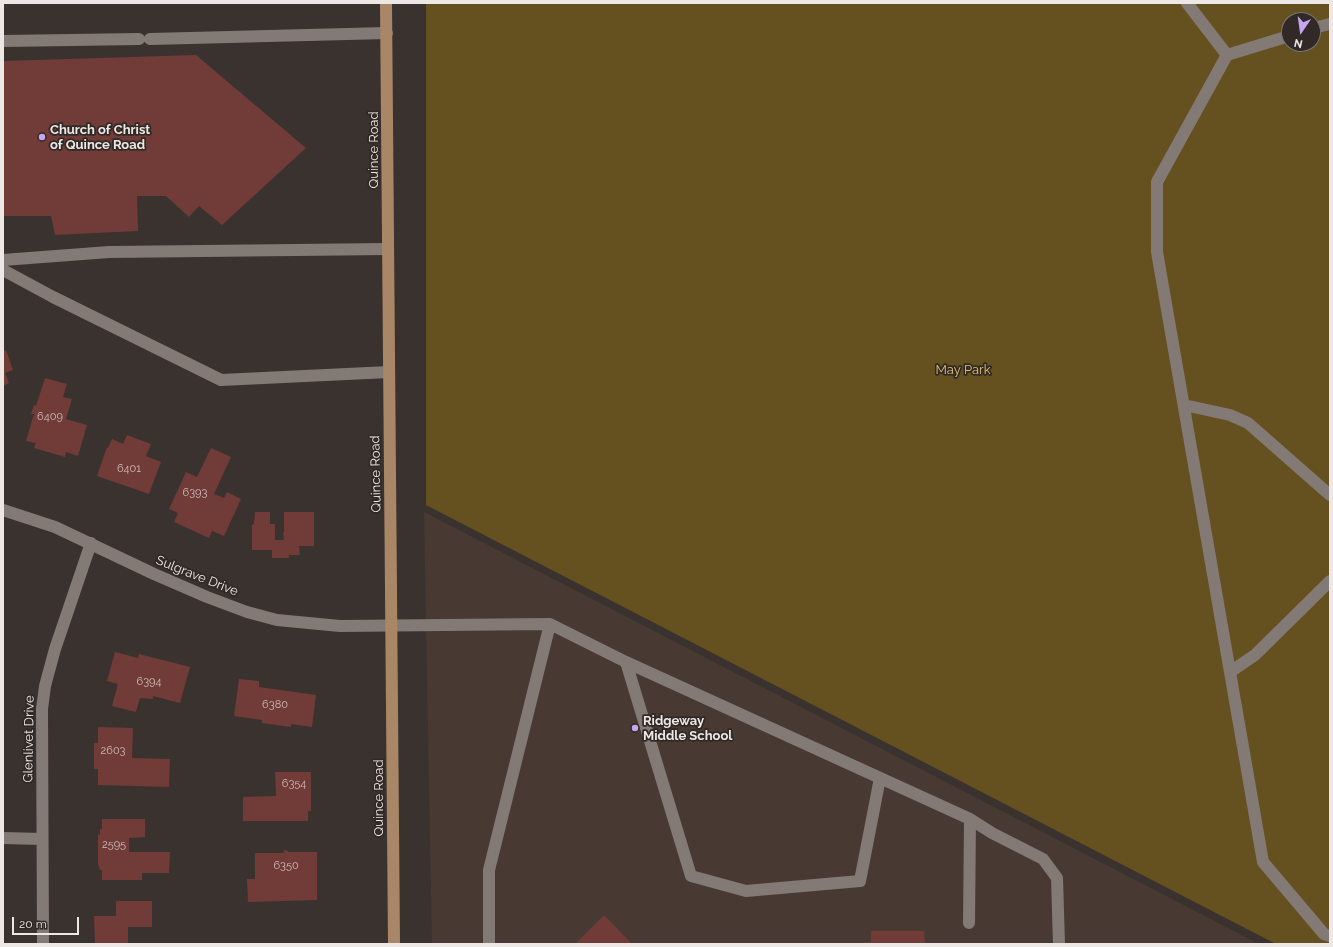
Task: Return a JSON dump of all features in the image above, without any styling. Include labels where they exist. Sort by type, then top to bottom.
[{"type":"main road","name":"Quince Road","points":[[386,3],[394,944]]},
{"type":"street","points":[[1187,3],[1227,55]]},
{"type":"street","points":[[3,41],[387,33]]},
{"type":"street","points":[[1281,38],[1227,55],[1157,182],[1157,252],[1263,862],[1324,934],[1330,936]]},
{"type":"street","points":[[3,260],[109,252],[388,249]]},
{"type":"street","points":[[3,270],[52,297],[221,380],[389,372]]},
{"type":"street","points":[[1184,405],[1230,415],[1248,423],[1330,495]]},
{"type":"street","name":"Sulgrave Drive","points":[[3,510],[55,527],[154,574],[247,612],[277,620],[308,624],[392,626],[550,624]]},
{"type":"street","name":"Glenlivet Drive","points":[[43,944],[41,733],[45,686],[57,642],[91,543]]},
{"type":"street","points":[[1230,672],[1255,656],[1330,581]]},
{"type":"street","points":[[489,944],[489,870],[550,624],[626,662],[970,819],[992,833],[1043,859],[1057,878],[1059,944]]},
{"type":"street","points":[[626,662],[692,876],[746,891],[860,881],[880,778]]},
{"type":"street","points":[[969,923],[970,819]]},
{"type":"street","points":[[3,838],[42,839]]},
{"type":"shaded area","name":"Ridgeway Middle School","points":[[424,512],[1259,944],[432,944]]},
{"type":"green space","name":"May Park","points":[[426,3],[1330,3],[1330,944],[1276,944],[426,505]]},
{"type":"building","points":[[196,55],[306,148],[222,225],[199,206],[189,217],[166,196],[137,196],[138,231],[55,235],[51,216],[3,216],[3,61]]},
{"type":"building","points":[[6,350],[13,370],[5,373],[9,383],[3,386],[3,351]]},
{"type":"building","points":[[45,378],[67,384],[63,397],[72,399],[66,419],[87,425],[78,456],[66,452],[65,457],[34,448],[36,443],[26,441],[34,414],[31,414],[34,405],[36,406]]},
{"type":"building","points":[[127,435],[151,444],[146,456],[161,462],[149,494],[97,476],[107,447],[108,448],[112,439],[123,444]]},
{"type":"building","points":[[211,448],[231,457],[214,494],[224,498],[227,492],[241,499],[224,536],[212,531],[209,538],[174,522],[178,513],[169,509],[186,472],[197,477]]},
{"type":"building","points":[[255,512],[270,512],[270,524],[275,524],[275,540],[284,540],[284,512],[314,512],[314,546],[299,546],[300,555],[289,555],[289,558],[272,558],[272,550],[252,550],[252,525],[254,524]]},
{"type":"building","points":[[115,652],[138,658],[139,654],[190,667],[180,703],[153,696],[153,699],[140,698],[136,712],[112,706],[118,684],[107,681]]},
{"type":"building","points":[[239,679],[259,681],[259,687],[316,695],[312,727],[291,724],[291,727],[262,723],[262,720],[234,716]]},
{"type":"building","points":[[98,727],[133,728],[132,758],[170,759],[169,787],[98,785],[98,769],[94,769],[94,743],[98,743]]},
{"type":"building","points":[[275,772],[311,772],[311,811],[308,811],[308,821],[243,821],[243,797],[276,796]]},
{"type":"building","points":[[102,819],[145,819],[145,837],[129,838],[129,852],[170,852],[169,873],[142,873],[142,880],[102,880],[102,870],[100,870],[98,864],[98,835],[100,834],[100,829],[102,829]]},
{"type":"building","points":[[284,850],[288,852],[317,852],[317,900],[248,902],[247,879],[255,879],[255,853],[284,853]]},
{"type":"building","points":[[116,901],[152,901],[152,927],[128,927],[128,944],[95,944],[94,916],[116,916]]},
{"type":"building","points":[[604,915],[632,944],[575,944]]},
{"type":"building","points":[[871,931],[924,931],[925,944],[850,944],[871,942]]},
{"type":"place","name":"Church of Christ of Quince Road","points":[[42,137]]},
{"type":"place","name":"Ridgeway Middle School","points":[[635,728]]}]
